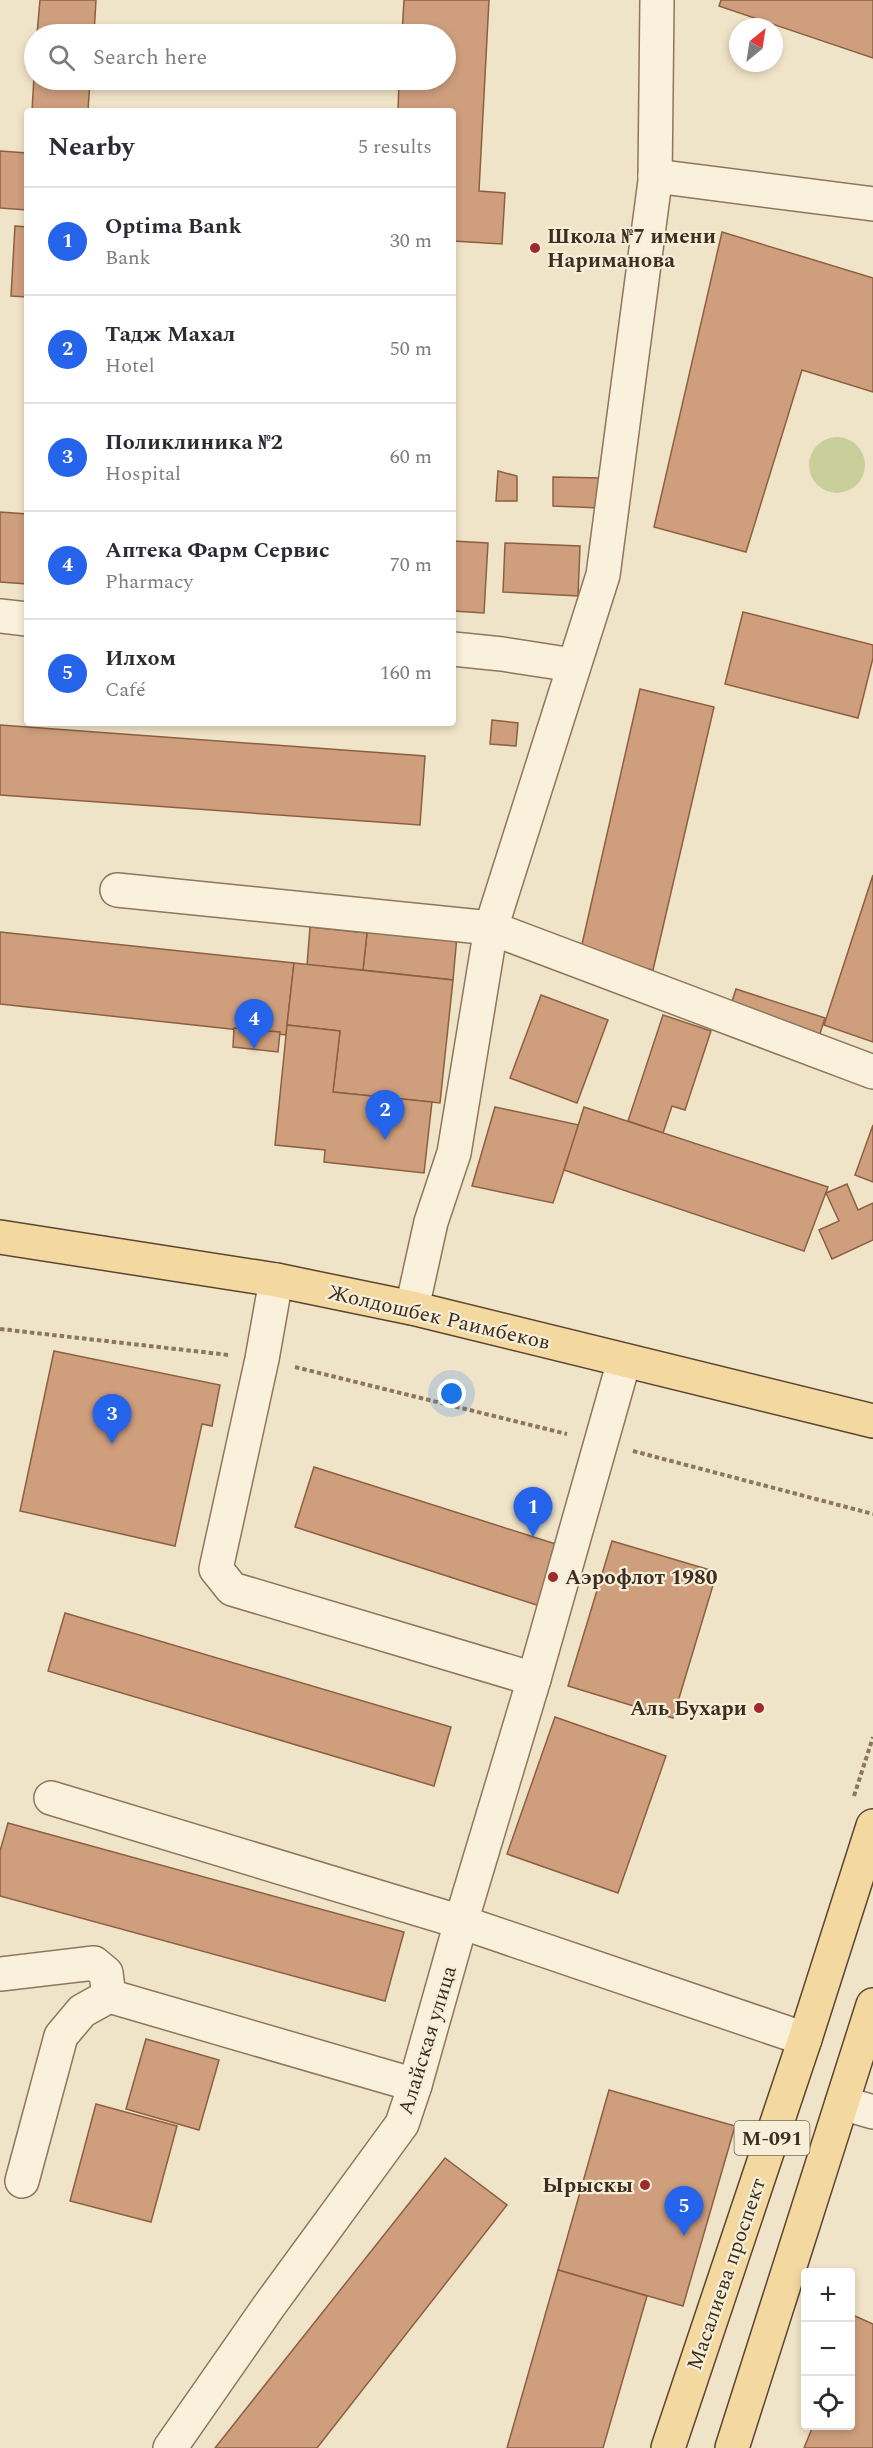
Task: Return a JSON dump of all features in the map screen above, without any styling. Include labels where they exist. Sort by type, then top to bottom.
[{"type":"main road","name":"Жолдошбек Раимбеков","points":[[0,1237],[276,1280],[412,1308],[873,1420]]},
{"type":"main road","name":"Масалиева проспект","points":[[668,2448],[805,2039],[873,1826]]},
{"type":"main road","name":"М-091","points":[[732,2448],[873,2005]]},
{"type":"street","points":[[412,1308],[431,1222],[454,1153],[491,928],[603,575],[655,176],[657,0]]},
{"type":"street","points":[[655,176],[873,204]]},
{"type":"street","points":[[0,616],[24,619]]},
{"type":"street","points":[[456,649],[573,665]]},
{"type":"street","points":[[117,890],[491,928],[873,1072]]},
{"type":"street","points":[[276,1280],[262,1359],[216,1569],[232,1589],[534,1679]]},
{"type":"street","name":"Алайская улица","points":[[170,2448],[269,2306],[402,2124],[534,1679],[624,1361]]},
{"type":"street","points":[[51,1798],[461,1922],[805,2039]]},
{"type":"street","points":[[0,1974],[94,1964],[105,1973],[109,1996]]},
{"type":"street","points":[[22,2181],[61,2036],[82,2011],[109,1996],[415,2085]]},
{"type":"street","points":[[842,2103],[873,2112]]},
{"type":"path","points":[[0,1329],[262,1359],[602,1443],[873,1514]]},
{"type":"green space","points":[[837,437],[848,439],[857,445],[863,454],[865,465],[863,476],[857,485],[848,491],[837,493],[826,491],[817,485],[811,476],[809,465],[811,454],[817,445],[826,439]]},
{"type":"building","points":[[40,0],[96,0],[95,24],[38,24]]},
{"type":"building","points":[[404,0],[489,0],[479,191],[505,193],[502,244],[456,241],[456,108],[398,108],[399,90],[456,90],[456,24],[403,24]]},
{"type":"building","points":[[721,0],[873,0],[873,58],[783,28],[783,18],[755,18],[719,6]]},
{"type":"building","points":[[33,90],[89,90],[88,108],[32,108]]},
{"type":"building","points":[[0,151],[24,153],[24,210],[0,208]]},
{"type":"building","points":[[15,226],[24,227],[24,297],[11,296]]},
{"type":"building","points":[[722,232],[873,278],[873,392],[802,370],[746,552],[654,527]]},
{"type":"building","points":[[498,471],[517,476],[517,501],[496,501]]},
{"type":"building","points":[[553,477],[601,478],[600,508],[553,506]]},
{"type":"building","points":[[0,512],[24,514],[24,584],[0,582]]},
{"type":"building","points":[[456,541],[488,543],[484,613],[456,611]]},
{"type":"building","points":[[505,543],[580,546],[578,596],[503,592]]},
{"type":"building","points":[[743,612],[873,645],[873,658],[858,718],[725,684]]},
{"type":"building","points":[[640,689],[714,707],[653,970],[580,953]]},
{"type":"building","points":[[492,720],[518,723],[516,746],[490,744]]},
{"type":"building","points":[[0,725],[425,756],[420,825],[0,795]]},
{"type":"building","points":[[873,875],[873,1042],[824,1025]]},
{"type":"building","points":[[360,925],[457,936],[453,980],[363,970],[367,933],[360,932]]},
{"type":"building","points":[[310,927],[367,933],[363,970],[307,965]]},
{"type":"building","points":[[0,932],[294,963],[286,1035],[0,1004]]},
{"type":"building","points":[[294,963],[453,980],[440,1103],[333,1092],[340,1031],[287,1025]]},
{"type":"building","points":[[736,989],[825,1018],[817,1043],[728,1014]]},
{"type":"building","points":[[541,995],[608,1020],[577,1103],[510,1078]]},
{"type":"building","points":[[663,1015],[711,1031],[685,1110],[672,1106],[663,1133],[628,1121]]},
{"type":"building","points":[[287,1025],[340,1031],[333,1092],[432,1102],[424,1173],[324,1162],[325,1150],[275,1145]]},
{"type":"building","points":[[234,1028],[280,1032],[278,1052],[233,1047]]},
{"type":"building","points":[[495,1107],[579,1125],[553,1203],[472,1186]]},
{"type":"building","points":[[584,1107],[828,1187],[804,1251],[564,1170]]},
{"type":"building","points":[[873,1125],[873,1182],[855,1175]]},
{"type":"building","points":[[847,1184],[858,1210],[873,1203],[873,1240],[832,1259],[819,1230],[839,1221],[826,1193]]},
{"type":"building","points":[[54,1351],[220,1385],[212,1426],[202,1424],[175,1546],[20,1511]]},
{"type":"building","points":[[314,1467],[562,1546],[543,1607],[295,1527]]},
{"type":"building","points":[[612,1541],[717,1572],[673,1718],[568,1686]]},
{"type":"building","points":[[65,1613],[451,1727],[434,1786],[48,1671]]},
{"type":"building","points":[[555,1717],[666,1756],[618,1893],[507,1854]]},
{"type":"building","points":[[8,1823],[404,1932],[385,2001],[0,1896],[0,1851]]},
{"type":"building","points":[[146,2039],[219,2060],[199,2130],[126,2109]]},
{"type":"building","points":[[609,2090],[735,2126],[683,2306],[558,2270]]},
{"type":"building","points":[[96,2104],[177,2126],[151,2222],[70,2201]]},
{"type":"building","points":[[445,2158],[507,2205],[317,2448],[215,2448]]},
{"type":"building","points":[[558,2270],[647,2296],[603,2448],[507,2448]]},
{"type":"building","points":[[855,2316],[873,2324],[873,2448],[804,2448],[811,2430],[855,2430]]},
{"type":"place","name":"Школа №7 имени Нариманова","points":[[535,248]]},
{"type":"place","name":"Аптека Фарм Сервис","points":[[254,1049]]},
{"type":"place","name":"Тадж Махал","points":[[385,1140]]},
{"type":"place","name":"Поликлиника №2","points":[[112,1444]]},
{"type":"place","name":"Optima Bank","points":[[533,1537]]},
{"type":"place","name":"Аэрофлот 1980","points":[[553,1577]]},
{"type":"place","name":"Аль Бухари","points":[[759,1708]]},
{"type":"place","name":"Ырыскы","points":[[645,2185]]},
{"type":"place","name":"Илхом","points":[[684,2236]]}]
